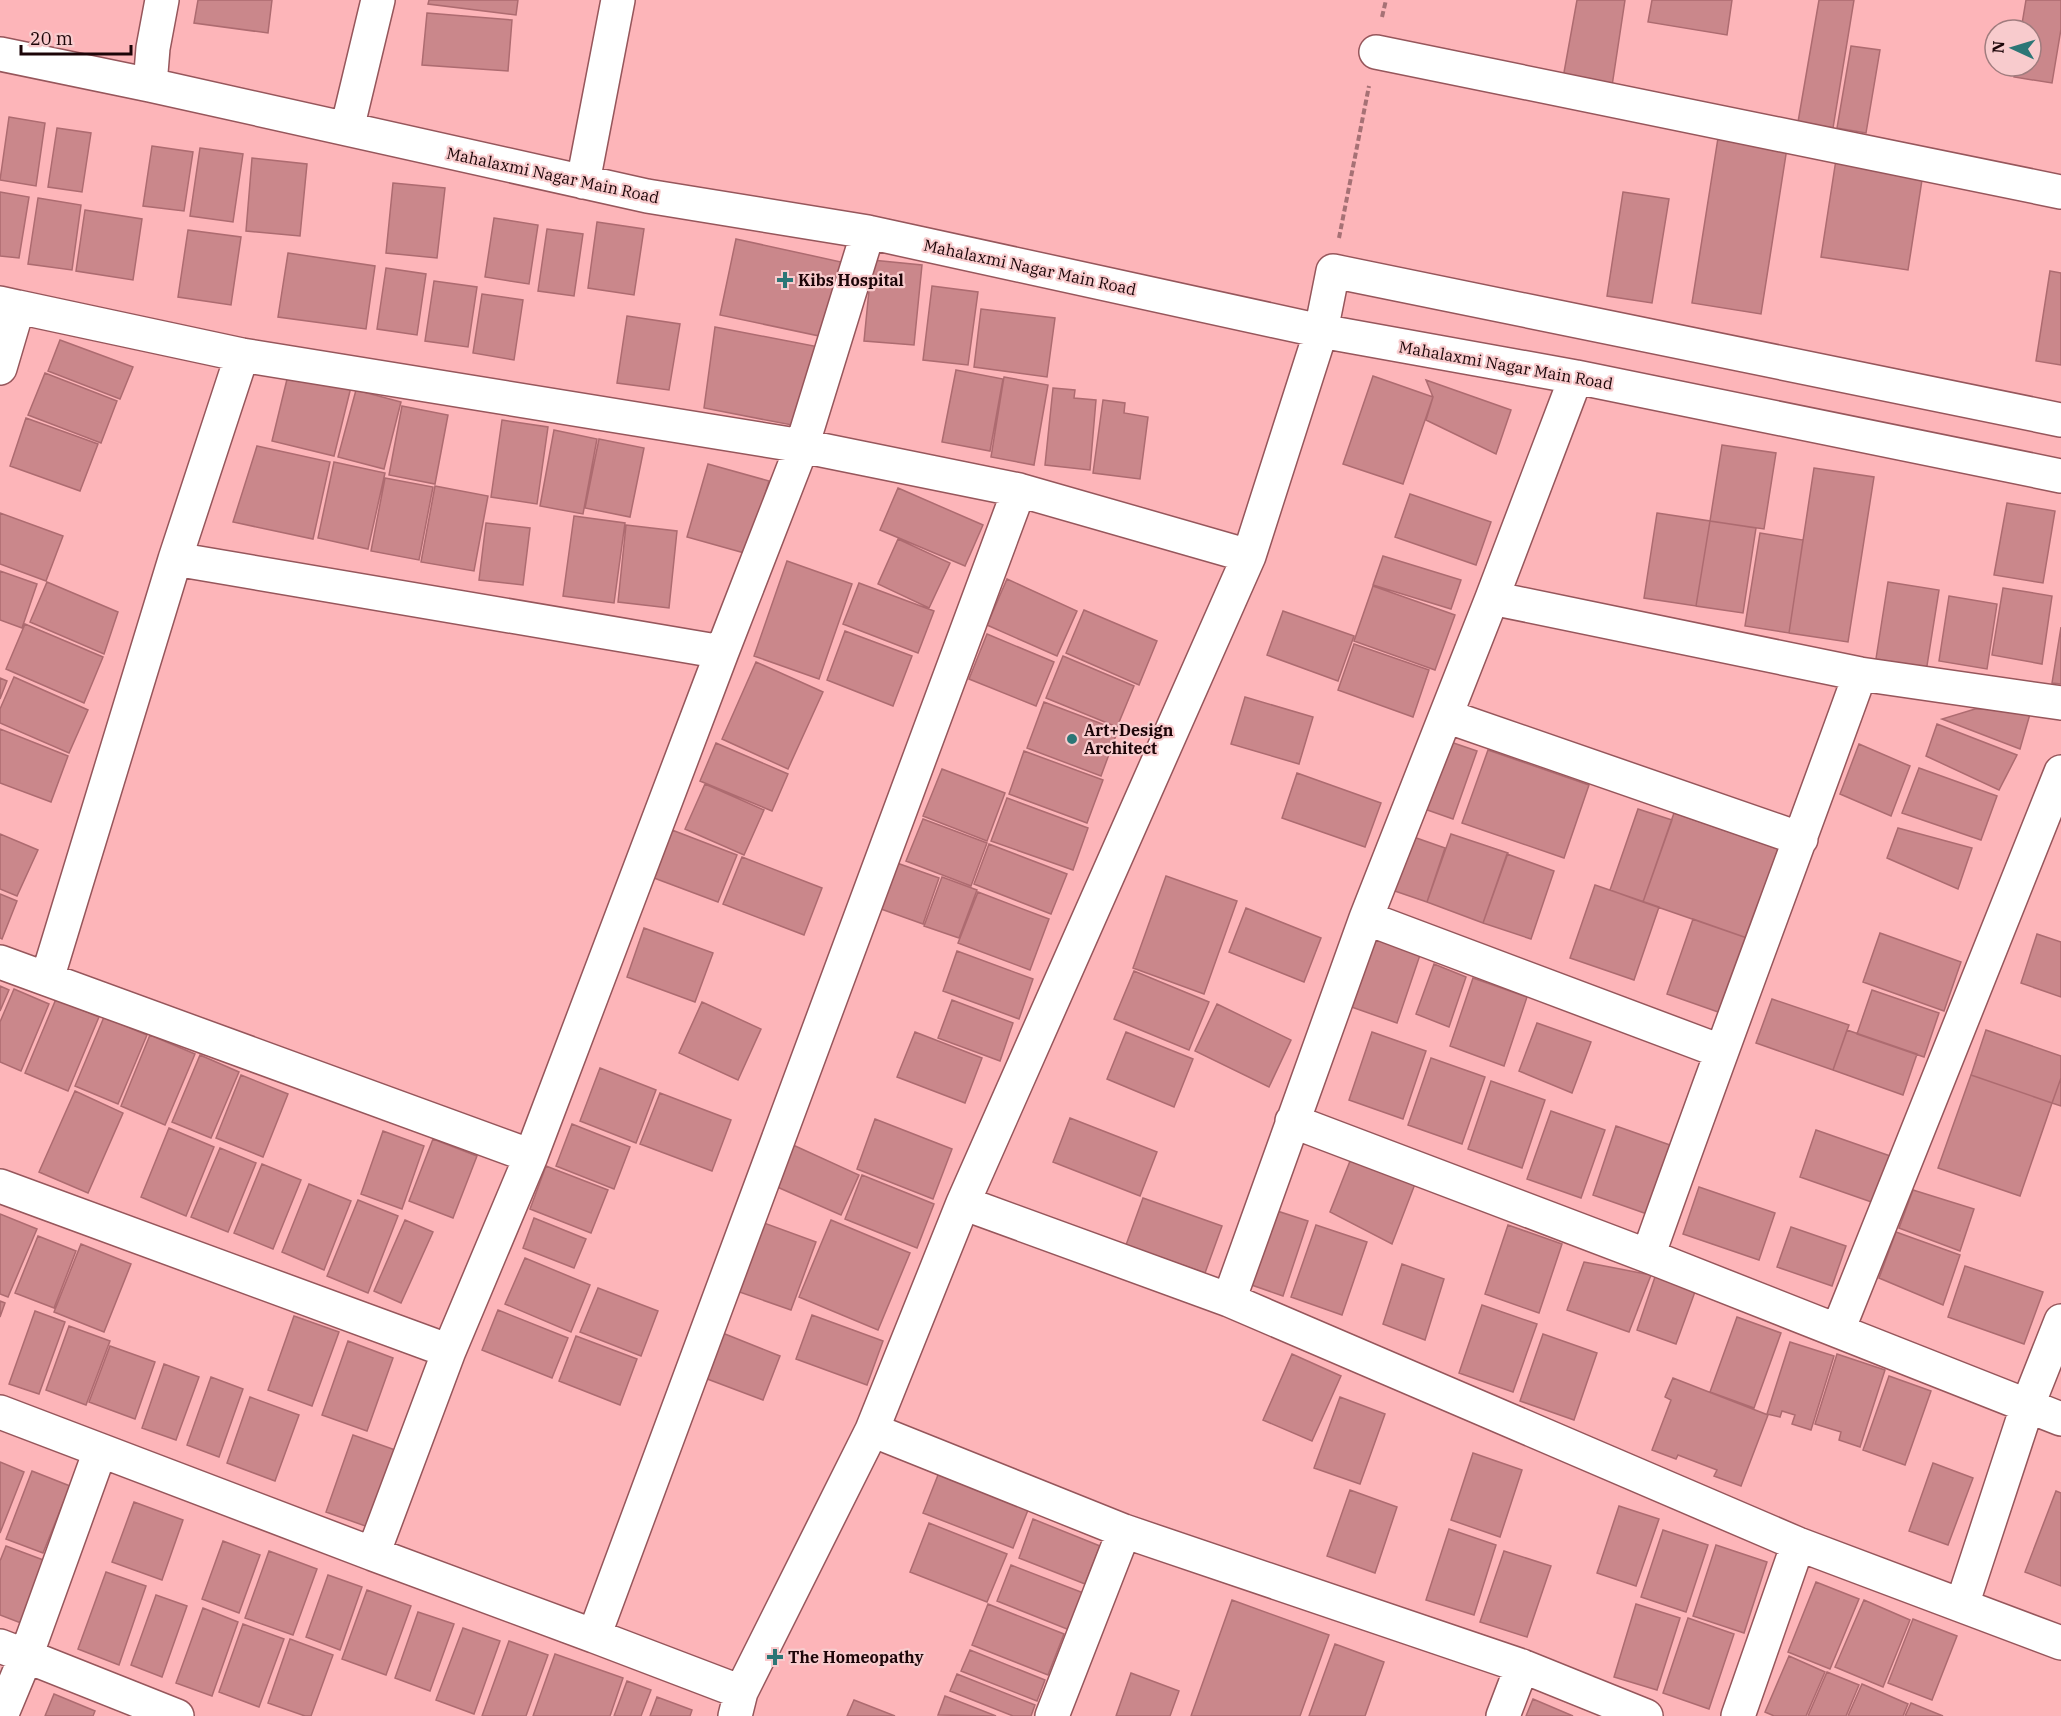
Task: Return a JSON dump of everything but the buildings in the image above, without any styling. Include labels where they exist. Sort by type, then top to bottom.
[{"type":"street","points":[[150,85],[153,48],[162,0]]},
{"type":"street","points":[[347,129],[378,0]]},
{"type":"street","points":[[583,182],[618,0]]},
{"type":"street","points":[[1376,52],[2061,192]]},
{"type":"street","name":"Mahalaxmi Nagar Main Road","points":[[0,54],[150,85],[647,196],[868,232],[1321,331],[1576,377],[2061,476]]},
{"type":"street","points":[[373,1554],[449,1351],[531,1156],[802,446],[868,232]]},
{"type":"street","points":[[0,1412],[594,1636],[738,1704],[872,1430],[963,1203],[1249,556],[1321,331],[1333,271],[2061,420]]},
{"type":"street","points":[[0,368],[9,305],[242,355],[802,446],[1019,490],[1249,556]]},
{"type":"street","points":[[47,979],[175,559],[242,355]]},
{"type":"street","points":[[1228,1300],[1366,918],[1576,377]]},
{"type":"street","points":[[594,1636],[1019,490]]},
{"type":"street","points":[[175,559],[722,652]]},
{"type":"street","points":[[1492,598],[1860,674],[2061,703]]},
{"type":"street","points":[[1648,1256],[1720,1051],[1801,839],[1860,674]]},
{"type":"street","points":[[1446,716],[1801,839]]},
{"type":"street","points":[[1838,1330],[2061,772]]},
{"type":"street","points":[[1366,918],[1720,1051]]},
{"type":"street","points":[[0,963],[531,1156]]},
{"type":"street","points":[[1292,1121],[1648,1256],[2061,1419]]},
{"type":"street","points":[[0,1186],[449,1351]]},
{"type":"street","points":[[963,1203],[1228,1300],[1798,1544],[2061,1643]]},
{"type":"street","points":[[1962,1605],[2027,1407],[2061,1321]]},
{"type":"street","points":[[872,1430],[1124,1531],[1522,1666],[1646,1716]]},
{"type":"street","points":[[1,1716],[13,1651],[100,1451]]},
{"type":"street","points":[[1052,1716],[1124,1531]]},
{"type":"street","points":[[1738,1716],[1798,1544]]},
{"type":"street","points":[[13,1651],[177,1716]]},
{"type":"street","points":[[1503,1716],[1522,1666]]},
{"type":"path","points":[[1333,271],[1386,0]]},
{"type":"place","name":"Kibs Hospital","points":[[785,280]]},
{"type":"place","name":"Art+Design Architect","points":[[1072,739]]},
{"type":"place","name":"The Homeopathy","points":[[775,1657]]}]
